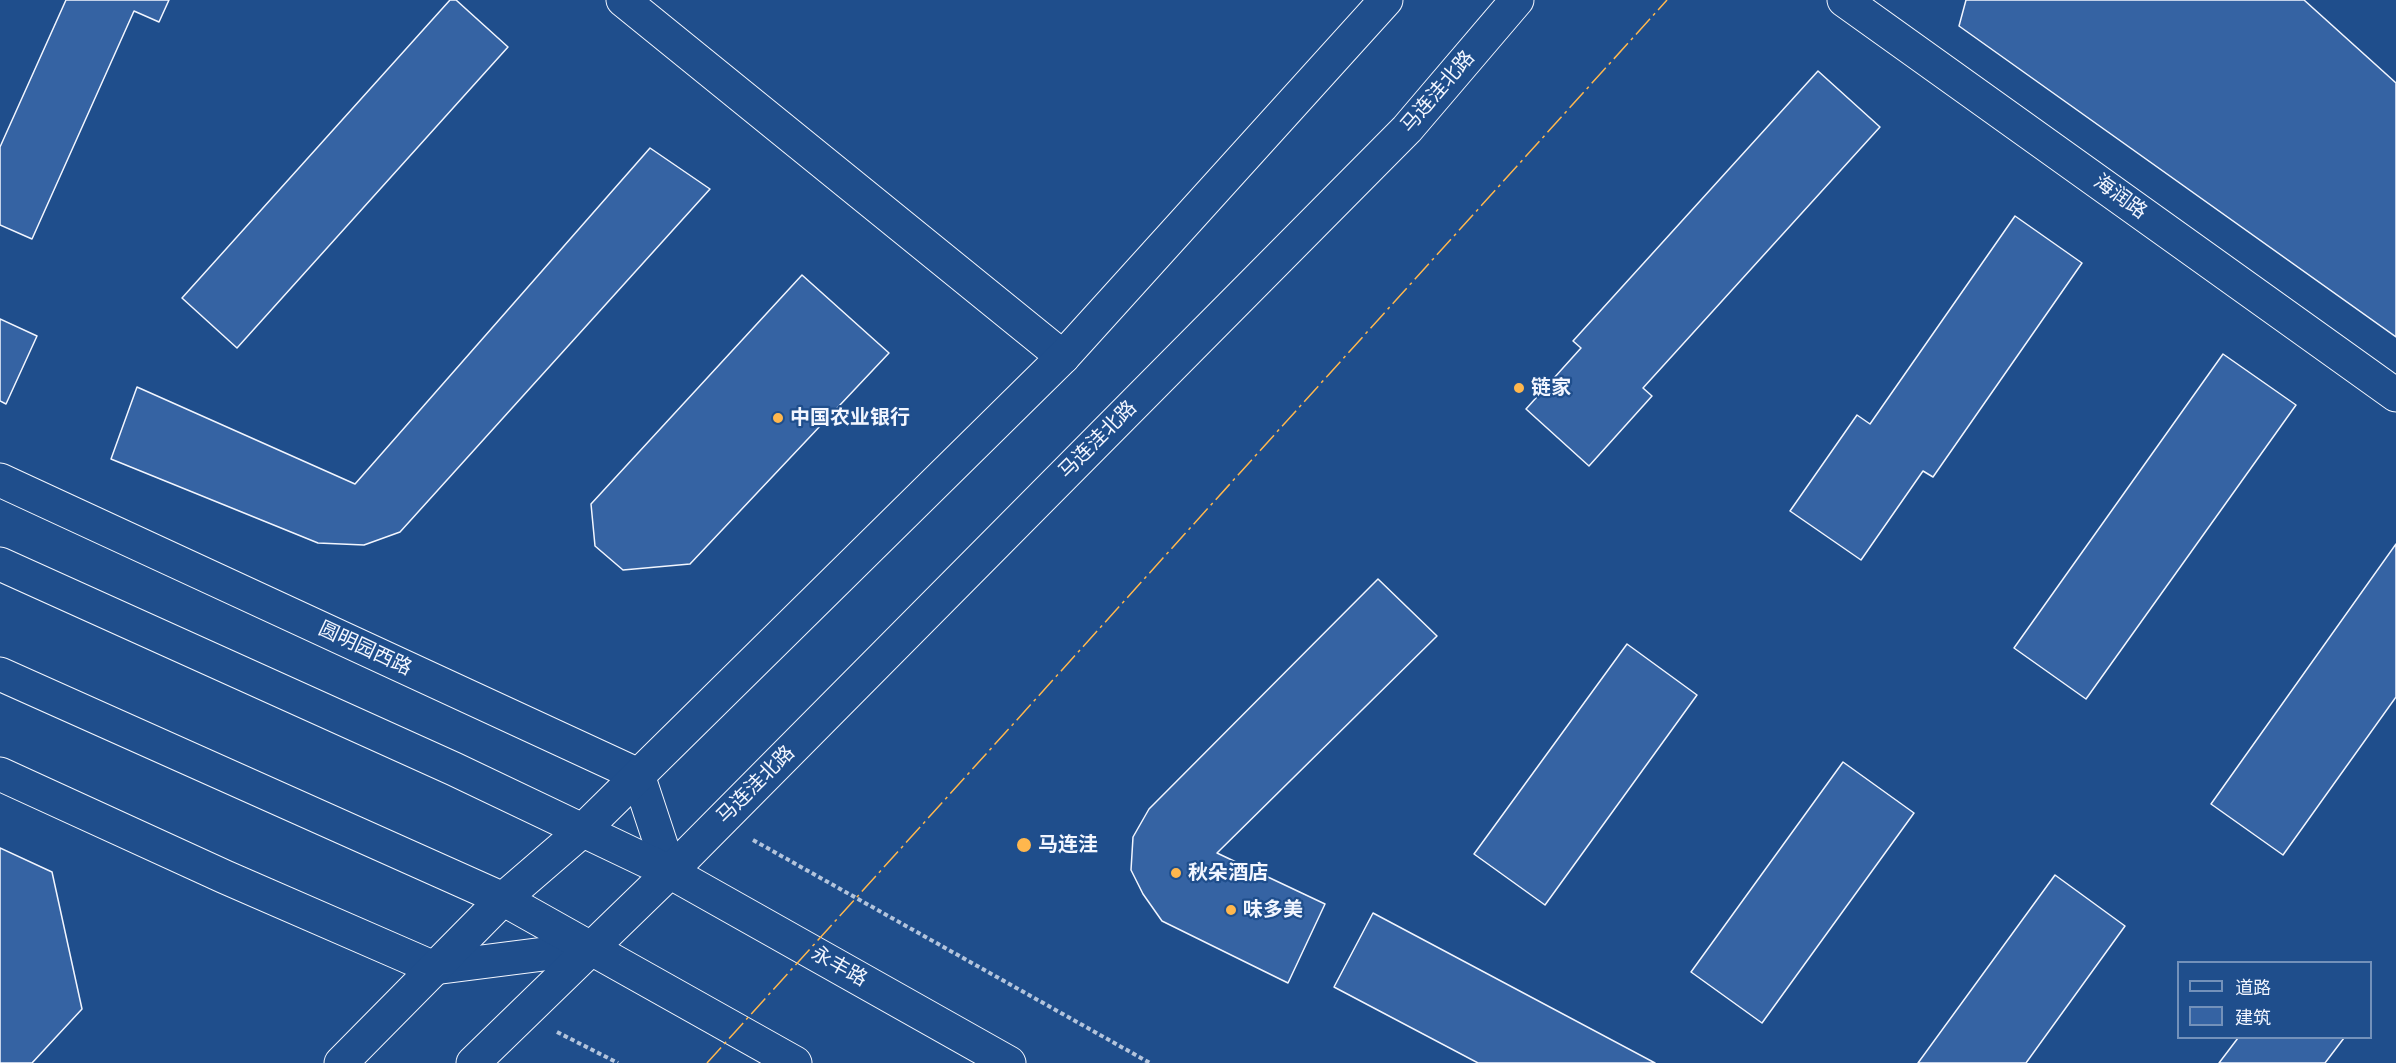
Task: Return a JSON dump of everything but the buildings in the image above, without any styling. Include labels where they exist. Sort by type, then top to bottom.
[{"type":"main road","points":[[623,0],[1063,357]]},
{"type":"main road","points":[[341,1063],[503,899],[583,830],[1063,357],[1386,0]]},
{"type":"main road","name":"马连洼北路","points":[[591,948],[670,872],[1407,129],[1517,0]]},
{"type":"main road","name":"海润路","points":[[1844,0],[2396,395]]},
{"type":"main road","name":"圆明园西路","points":[[0,480],[638,776]]},
{"type":"main road","points":[[0,564],[583,830]]},
{"type":"main road","points":[[0,674],[503,899],[795,1063]]},
{"type":"main road","points":[[0,774],[225,877],[434,968],[591,948]]},
{"type":"main road","points":[[638,776],[670,872]]},
{"type":"main road","name":"永丰路","points":[[583,830],[670,872],[1009,1063]]},
{"type":"main road","points":[[473,1063],[591,948]]},
{"type":"path","points":[[720,821],[1150,1063]]},
{"type":"power","points":[[707,1063],[1667,0]]},
{"type":"place","name":"链家","points":[[1519,388]]},
{"type":"place","name":"中国农业银行","points":[[778,418]]},
{"type":"place","name":"马连洼","points":[[1024,845]]},
{"type":"place","name":"秋朵酒店","points":[[1176,873]]},
{"type":"place","name":"味多美","points":[[1231,910]]}]
